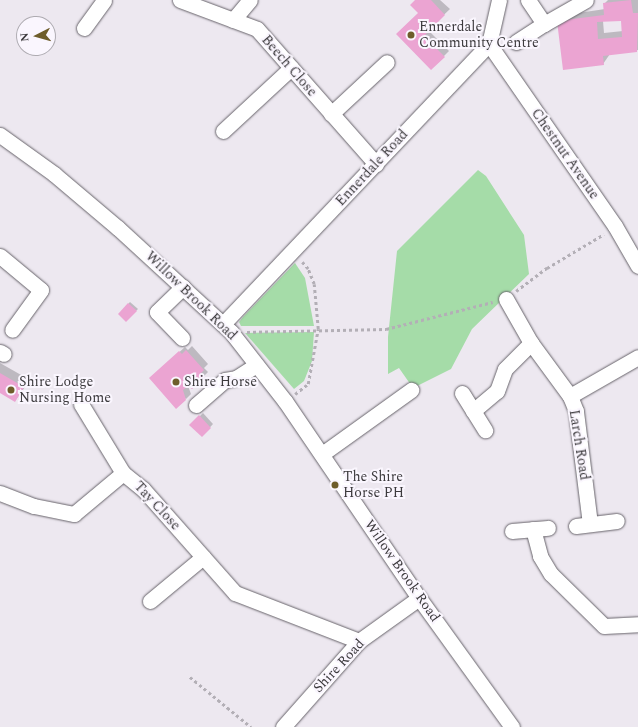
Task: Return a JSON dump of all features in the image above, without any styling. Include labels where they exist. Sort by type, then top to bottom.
[{"type":"street","points":[[84,28],[104,0]]},
{"type":"street","name":"Beech Close","points":[[180,0],[257,30],[376,164]]},
{"type":"street","points":[[233,20],[250,0]]},
{"type":"street","points":[[489,44],[499,0]]},
{"type":"street","points":[[528,0],[544,24]]},
{"type":"street","points":[[516,42],[586,0]]},
{"type":"street","name":"Ennerdale Road","points":[[227,328],[292,253],[489,44]]},
{"type":"street","name":"Chestnut Avenue","points":[[489,44],[615,226],[638,266]]},
{"type":"street","points":[[331,114],[387,62]]},
{"type":"street","points":[[223,131],[291,68]]},
{"type":"street","name":"Willow Brook Road","points":[[0,135],[54,174],[183,287],[227,328],[285,401],[419,598],[512,727]]},
{"type":"street","points":[[0,256],[41,290],[12,330]]},
{"type":"street","points":[[182,338],[157,312],[183,287]]},
{"type":"street","points":[[506,299],[531,343],[570,396]]},
{"type":"street","points":[[473,411],[497,391],[505,369],[531,343]]},
{"type":"street","name":"Larch Road","points":[[617,520],[583,525],[576,410],[570,396],[638,356]]},
{"type":"street","points":[[196,404],[225,380],[236,378],[256,365]]},
{"type":"street","points":[[322,454],[411,390]]},
{"type":"street","points":[[462,393],[485,430]]},
{"type":"street","points":[[81,404],[123,473]]},
{"type":"street","name":"Tay Close","points":[[0,493],[34,506],[74,514],[123,473],[143,489],[235,593],[359,641]]},
{"type":"street","points":[[512,530],[541,528],[540,556],[551,574],[604,626],[638,624]]},
{"type":"street","points":[[150,601],[203,557]]},
{"type":"street","name":"Shire Road","points":[[283,727],[359,641],[419,598]]},
{"type":"path","points":[[227,328],[386,329],[506,299],[547,268],[568,257],[615,226]]},
{"type":"path","points":[[285,401],[308,384],[318,329],[314,284],[308,269],[292,253]]},
{"type":"path","points":[[190,677],[251,727]]},
{"type":"green space","points":[[478,170],[486,176],[524,235],[529,274],[472,329],[451,369],[413,388],[399,368],[388,374],[388,337],[397,251]]},
{"type":"green space","points":[[295,263],[305,278],[314,326],[241,326],[239,322],[243,317]]},
{"type":"green space","points":[[314,332],[312,361],[304,381],[294,389],[245,333]]},
{"type":"building","name":"Ennerdale Community Centre","points":[[415,0],[431,0],[445,15],[424,36],[445,57],[431,70],[396,34],[418,13],[410,5]]},
{"type":"building","points":[[631,0],[633,13],[638,13],[637,52],[603,56],[604,65],[563,70],[557,21],[604,15],[603,3]],"holes":[[[621,21],[622,37],[598,39],[597,22]]]},
{"type":"building","points":[[128,303],[137,311],[126,322],[118,314]]},
{"type":"building","name":"Shire Horse","points":[[186,350],[204,370],[200,374],[204,378],[192,389],[188,386],[183,390],[186,400],[176,409],[149,378],[179,351],[182,354]]},
{"type":"building","name":"Shire Lodge Nursing Home","points":[[0,373],[24,387],[15,402],[0,393]]},
{"type":"building","points":[[199,415],[211,428],[202,437],[189,425]]},
{"type":"place","name":"Ennerdale Community Centre","points":[[411,35]]},
{"type":"place","name":"Shire Horse","points":[[176,382]]},
{"type":"place","name":"Shire Lodge Nursing Home","points":[[11,390]]},
{"type":"place","name":"The Shire Horse PH","points":[[335,485]]}]
